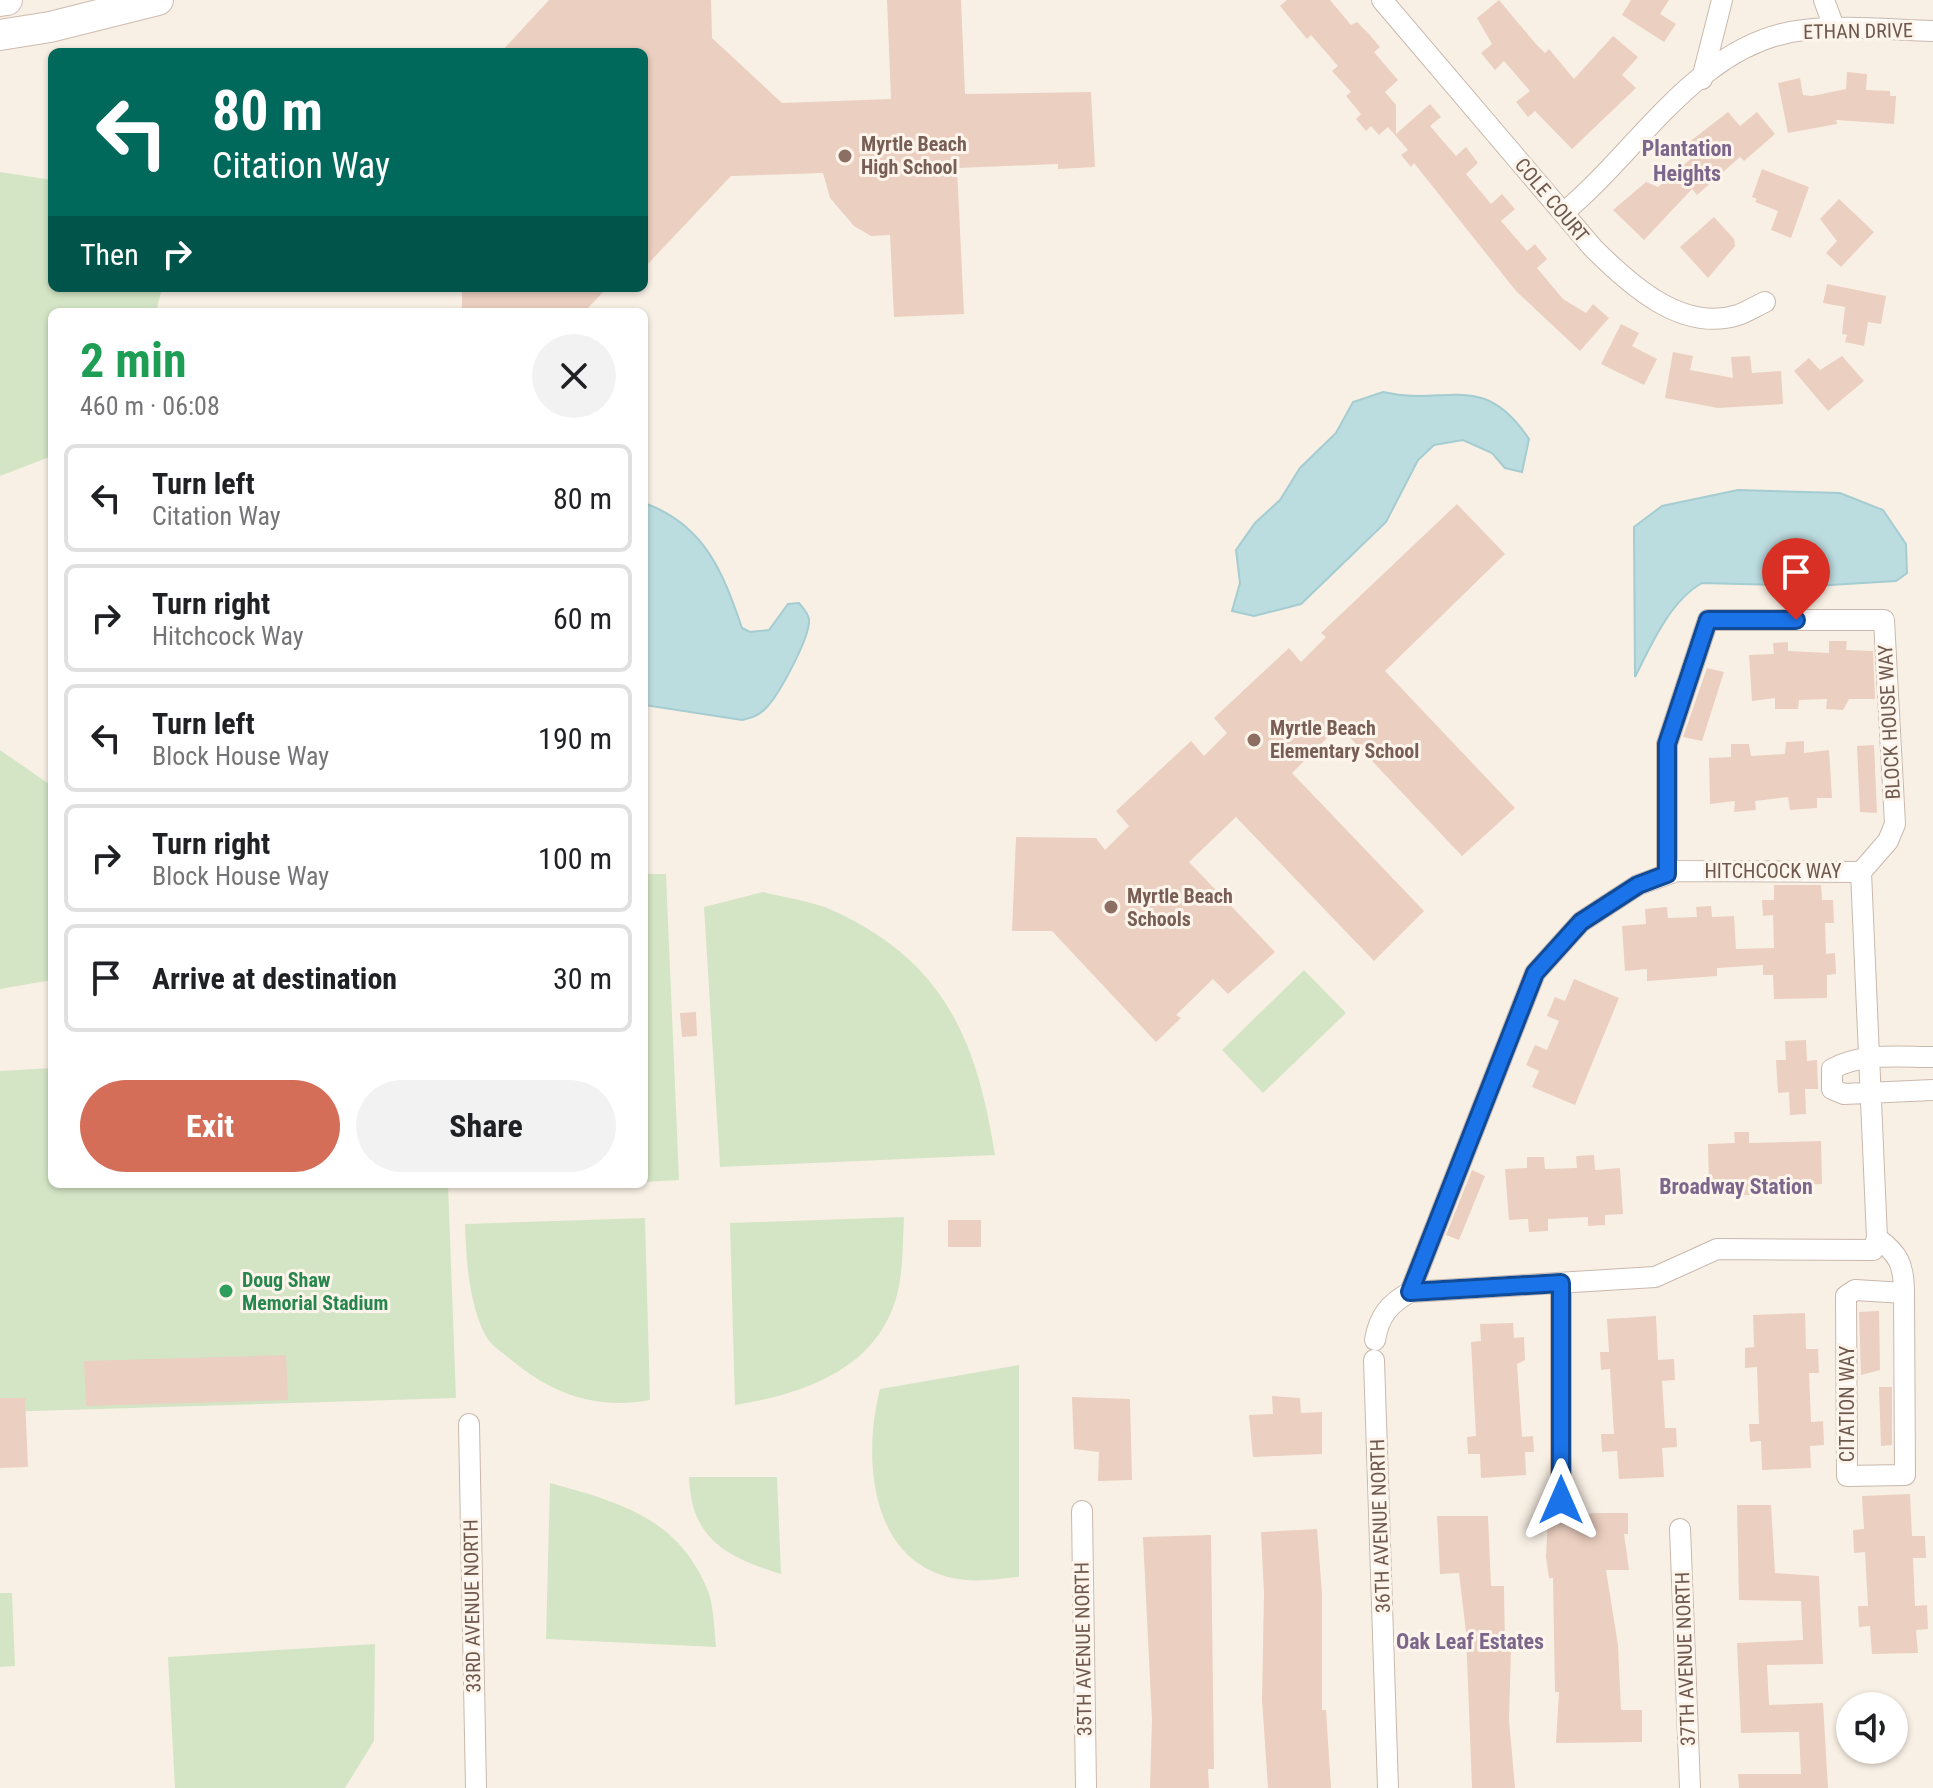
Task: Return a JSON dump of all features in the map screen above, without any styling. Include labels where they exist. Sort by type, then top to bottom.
[{"type":"main road","points":[[0,1],[7,0]]},
{"type":"main road","points":[[0,35],[50,27],[158,0]]},
{"type":"street","name":"COLE COURT","points":[[1382,0],[1563,213],[1631,286],[1669,307],[1711,319],[1738,315],[1765,302]]},
{"type":"street","points":[[1702,79],[1722,0]]},
{"type":"street","points":[[1824,0],[1835,30]]},
{"type":"street","name":"ETHAN DRIVE","points":[[1563,213],[1702,79],[1752,44],[1802,30],[1933,31]]},
{"type":"street","name":"BLOCK HOUSE WAY","points":[[1667,874],[1667,744],[1708,620],[1884,620],[1895,824],[1888,841],[1861,872]]},
{"type":"street","name":"HITCHCOCK WAY","points":[[1410,1292],[1535,973],[1581,922],[1638,885],[1677,871],[1861,872]]},
{"type":"street","points":[[1410,1292],[1655,1277],[1717,1249],[1873,1250],[1877,1238],[1873,1092],[1861,872]]},
{"type":"street","points":[[1933,1057],[1870,1057],[1844,1062],[1832,1069],[1832,1089],[1844,1094],[1933,1090]]},
{"type":"street","name":"CITATION WAY","points":[[1877,1238],[1897,1253],[1904,1271],[1905,1475],[1847,1476],[1846,1296],[1855,1290],[1904,1293]]},
{"type":"street","points":[[1561,1283],[1561,1500]]},
{"type":"street","name":"36TH AVENUE NORTH","points":[[1388,1788],[1375,1350],[1378,1324],[1391,1303],[1410,1292]]},
{"type":"street","name":"33RD AVENUE NORTH","points":[[469,1424],[476,1788]]},
{"type":"street","name":"35TH AVENUE NORTH","points":[[1082,1511],[1086,1788]]},
{"type":"street","name":"37TH AVENUE NORTH","points":[[1680,1529],[1690,1788]]},
{"type":"green space","points":[[0,172],[48,179],[48,292],[161,292],[157,308],[48,308],[48,458],[0,476]]},
{"type":"green space","points":[[0,750],[48,783],[48,981],[0,989]]},
{"type":"green space","points":[[648,874],[666,874],[679,1180],[648,1182]]},
{"type":"green space","points":[[763,892],[826,908],[872,931],[903,955],[929,981],[949,1009],[965,1041],[978,1076],[995,1155],[720,1167],[704,907]]},
{"type":"green space","points":[[1304,970],[1346,1013],[1263,1093],[1222,1050]]},
{"type":"green space","name":"Doug Shaw Memorial Stadium","points":[[48,1068],[48,1188],[448,1188],[456,1398],[0,1412],[0,1071]]},
{"type":"green space","points":[[904,1217],[900,1280],[892,1309],[879,1334],[862,1354],[817,1383],[763,1400],[735,1405],[730,1223]]},
{"type":"green space","points":[[645,1218],[650,1400],[611,1403],[593,1401],[559,1390],[526,1371],[489,1341],[472,1298],[465,1224]]},
{"type":"green space","points":[[1019,1365],[1019,1577],[986,1580],[952,1578],[924,1567],[903,1550],[888,1527],[878,1501],[872,1444],[880,1389]]},
{"type":"green space","points":[[689,1477],[777,1477],[781,1574],[744,1560],[715,1542],[696,1516]]},
{"type":"green space","points":[[550,1483],[623,1506],[663,1530],[681,1546],[696,1566],[708,1591],[716,1647],[546,1639]]},
{"type":"green space","points":[[0,1593],[12,1593],[15,1666],[0,1667]]},
{"type":"green space","points":[[375,1644],[374,1741],[345,1788],[175,1788],[168,1657]]},
{"type":"water","points":[[1383,392],[1462,395],[1479,397],[1495,404],[1512,417],[1529,439],[1522,472],[1505,468],[1492,453],[1463,440],[1434,445],[1418,460],[1386,522],[1301,604],[1254,616],[1232,611],[1240,583],[1236,550],[1255,523],[1280,500],[1300,468],[1336,433],[1353,402]]},
{"type":"water","points":[[1738,490],[1840,493],[1883,510],[1906,544],[1907,573],[1896,581],[1813,586],[1702,583],[1671,612],[1635,677],[1634,527],[1662,506]]},
{"type":"water","points":[[648,505],[682,524],[708,552],[727,588],[742,628],[750,632],[769,630],[788,604],[799,603],[808,615],[805,639],[778,692],[765,709],[742,720],[648,706]]},
{"type":"building","name":"Myrtle Beach High School","points":[[549,0],[711,0],[712,38],[782,103],[891,99],[887,0],[961,0],[965,94],[1091,92],[1095,167],[1058,169],[1058,164],[957,168],[964,314],[894,317],[890,235],[871,236],[854,226],[830,198],[823,173],[731,176],[648,264],[648,48],[505,48]]},
{"type":"building","points":[[1287,0],[1330,0],[1351,25],[1357,22],[1380,47],[1374,52],[1398,80],[1385,92],[1396,105],[1396,134],[1430,104],[1441,117],[1430,126],[1456,156],[1466,147],[1478,163],[1466,174],[1491,204],[1502,194],[1515,209],[1501,221],[1527,251],[1535,244],[1547,259],[1537,268],[1563,299],[1586,313],[1593,304],[1609,318],[1580,351],[1516,291],[1414,163],[1411,167],[1401,155],[1408,150],[1388,127],[1379,135],[1371,126],[1366,131],[1356,119],[1361,114],[1346,96],[1351,92],[1332,71],[1338,66],[1311,35],[1307,39],[1280,6]]},
{"type":"building","points":[[1499,0],[1535,43],[1545,53],[1549,49],[1574,79],[1613,36],[1638,57],[1622,75],[1636,88],[1572,149],[1535,111],[1528,117],[1516,102],[1530,91],[1504,61],[1495,70],[1481,53],[1492,44],[1477,18]]},
{"type":"building","points":[[1631,0],[1669,0],[1660,14],[1676,24],[1664,42],[1622,15]]},
{"type":"building","points":[[1847,72],[1867,74],[1866,90],[1890,91],[1890,96],[1896,96],[1894,124],[1836,120],[1837,124],[1788,133],[1778,83],[1800,78],[1803,95],[1812,96],[1846,89]]},
{"type":"building","points":[[1728,112],[1740,126],[1757,112],[1775,134],[1744,161],[1740,157],[1697,195],[1692,189],[1644,240],[1613,210],[1646,182],[1658,187],[1693,157],[1684,146]]},
{"type":"building","points":[[1762,169],[1809,187],[1791,238],[1771,230],[1778,211],[1755,202],[1757,199],[1752,197]]},
{"type":"building","points":[[1839,199],[1874,232],[1841,267],[1826,253],[1837,241],[1820,219]]},
{"type":"building","points":[[1714,217],[1734,239],[1735,246],[1708,278],[1680,247]]},
{"type":"building","points":[[1827,284],[1886,296],[1881,324],[1868,322],[1864,346],[1845,342],[1847,335],[1842,334],[1845,307],[1823,303]]},
{"type":"building","points":[[462,292],[603,292],[588,308],[462,308]]},
{"type":"building","points":[[1621,324],[1639,333],[1632,346],[1657,359],[1644,385],[1601,364]]},
{"type":"building","points":[[1673,352],[1693,356],[1690,370],[1733,378],[1731,357],[1750,356],[1752,373],[1781,371],[1783,404],[1718,408],[1665,398]]},
{"type":"building","points":[[1842,356],[1864,381],[1828,411],[1794,371],[1809,358],[1820,370]]},
{"type":"building","name":"Myrtle Beach Elementary School","points":[[1457,504],[1505,554],[1385,671],[1515,808],[1462,856],[1339,726],[1292,773],[1424,911],[1374,961],[1236,817],[1189,862],[1275,952],[1228,994],[1213,979],[1176,1015],[1181,1018],[1156,1042],[1052,931],[1012,931],[1016,837],[1096,838],[1105,850],[1129,826],[1116,811],[1191,741],[1204,756],[1227,733],[1214,718],[1289,648],[1301,662],[1326,637],[1321,633]]},
{"type":"building","points":[[1829,641],[1847,641],[1846,650],[1873,651],[1875,699],[1849,699],[1843,710],[1826,709],[1827,699],[1799,700],[1798,709],[1775,709],[1775,698],[1752,701],[1749,655],[1774,654],[1773,643],[1788,642],[1788,651],[1829,653]]},
{"type":"building","points":[[1707,668],[1724,672],[1702,741],[1683,737]]},
{"type":"building","points":[[1804,741],[1804,753],[1829,750],[1832,798],[1817,798],[1817,808],[1790,810],[1788,797],[1755,801],[1756,810],[1734,812],[1735,801],[1710,804],[1709,758],[1731,757],[1731,744],[1749,744],[1751,756],[1785,754],[1786,742]]},
{"type":"building","points":[[1874,745],[1877,813],[1860,812],[1857,746]]},
{"type":"building","points":[[1774,885],[1821,885],[1822,900],[1833,900],[1834,923],[1825,923],[1826,954],[1835,953],[1836,974],[1827,975],[1827,998],[1774,999],[1773,975],[1763,975],[1763,965],[1717,968],[1717,976],[1647,981],[1647,969],[1625,971],[1622,926],[1646,924],[1645,909],[1667,907],[1668,918],[1697,917],[1696,907],[1711,906],[1712,917],[1734,916],[1736,949],[1774,948],[1773,915],[1763,916],[1762,900],[1774,900]]},
{"type":"building","points":[[1574,979],[1619,998],[1575,1105],[1532,1087],[1539,1071],[1526,1065],[1535,1045],[1547,1050],[1559,1021],[1547,1016],[1555,997],[1565,1001]]},
{"type":"building","points":[[696,1012],[697,1036],[682,1037],[680,1013]]},
{"type":"building","points":[[1806,1040],[1807,1061],[1817,1060],[1818,1089],[1805,1089],[1806,1114],[1790,1115],[1789,1092],[1778,1093],[1776,1060],[1786,1060],[1785,1041]]},
{"type":"building","points":[[1734,1132],[1749,1132],[1749,1143],[1821,1141],[1822,1184],[1801,1185],[1801,1194],[1779,1195],[1779,1185],[1750,1185],[1750,1195],[1724,1196],[1724,1184],[1709,1184],[1708,1144],[1735,1143]]},
{"type":"building","points":[[1594,1155],[1595,1170],[1620,1168],[1623,1214],[1605,1215],[1605,1225],[1588,1226],[1588,1217],[1548,1219],[1548,1231],[1529,1232],[1528,1219],[1509,1220],[1505,1169],[1527,1168],[1527,1157],[1544,1157],[1545,1169],[1577,1168],[1576,1156]]},
{"type":"building","points":[[1472,1170],[1485,1176],[1459,1240],[1446,1235]]},
{"type":"building","points":[[948,1220],[981,1220],[981,1247],[948,1247]]},
{"type":"building","points":[[1879,1311],[1880,1370],[1861,1375],[1859,1312]]},
{"type":"building","points":[[1805,1313],[1806,1349],[1818,1349],[1819,1373],[1809,1373],[1811,1422],[1823,1421],[1824,1445],[1810,1446],[1811,1468],[1762,1470],[1761,1441],[1750,1442],[1749,1424],[1759,1424],[1757,1367],[1745,1368],[1745,1348],[1754,1347],[1753,1315]]},
{"type":"building","points":[[1656,1316],[1658,1360],[1674,1359],[1675,1380],[1662,1381],[1665,1428],[1676,1428],[1677,1447],[1662,1448],[1664,1477],[1619,1479],[1617,1451],[1602,1452],[1601,1434],[1614,1434],[1610,1369],[1601,1370],[1600,1352],[1609,1352],[1607,1319]]},
{"type":"building","points":[[1513,1323],[1514,1338],[1524,1337],[1525,1360],[1517,1364],[1522,1437],[1533,1436],[1534,1452],[1525,1452],[1526,1475],[1481,1478],[1480,1454],[1468,1454],[1467,1437],[1476,1436],[1471,1342],[1481,1341],[1480,1324]]},
{"type":"building","points":[[286,1355],[288,1400],[86,1406],[84,1361]]},
{"type":"building","points":[[1879,1387],[1892,1387],[1892,1445],[1881,1446]]},
{"type":"building","points":[[1272,1396],[1300,1398],[1301,1413],[1322,1412],[1322,1454],[1253,1457],[1249,1415],[1273,1414]]},
{"type":"building","points":[[1072,1397],[1130,1399],[1132,1480],[1098,1481],[1099,1452],[1074,1449]]},
{"type":"building","points":[[0,1398],[25,1398],[28,1467],[0,1468]]},
{"type":"building","points":[[1910,1494],[1912,1536],[1925,1536],[1926,1558],[1913,1558],[1915,1606],[1927,1605],[1928,1629],[1916,1630],[1918,1653],[1872,1654],[1870,1626],[1859,1627],[1858,1606],[1868,1606],[1865,1552],[1854,1553],[1853,1530],[1864,1529],[1862,1496]]},
{"type":"building","points":[[1737,1505],[1771,1505],[1775,1573],[1819,1576],[1823,1664],[1767,1665],[1769,1705],[1823,1703],[1828,1788],[1739,1788],[1738,1774],[1801,1774],[1799,1732],[1741,1733],[1737,1643],[1803,1640],[1801,1601],[1739,1600]]},
{"type":"building","points":[[1628,1513],[1628,1534],[1624,1534],[1629,1570],[1606,1570],[1618,1645],[1621,1710],[1642,1710],[1642,1742],[1556,1743],[1559,1692],[1555,1692],[1553,1578],[1549,1578],[1546,1557],[1548,1518]]},
{"type":"building","points":[[1437,1516],[1488,1516],[1491,1586],[1504,1586],[1505,1649],[1511,1649],[1509,1720],[1515,1788],[1472,1788],[1466,1632],[1459,1573],[1440,1574]]},
{"type":"building","points":[[1317,1529],[1322,1594],[1322,1710],[1326,1710],[1331,1788],[1268,1788],[1262,1700],[1264,1594],[1261,1532]]},
{"type":"building","points":[[1211,1535],[1214,1769],[1208,1769],[1209,1788],[1150,1788],[1152,1720],[1143,1537]]},
{"type":"place","name":"Myrtle Beach High School","points":[[845,156]]},
{"type":"place","name":"Myrtle Beach Elementary School","points":[[1254,740]]},
{"type":"place","name":"Myrtle Beach Schools","points":[[1111,907]]},
{"type":"place","name":"Doug Shaw Memorial Stadium","points":[[226,1291]]},
{"type":"district","name":"Plantation Heights","points":[[1687,160]]},
{"type":"district","name":"Broadway Station","points":[[1736,1186]]},
{"type":"district","name":"Oak Leaf Estates","points":[[1470,1641]]},
{"type":"route","points":[[1561,1500],[1561,1283],[1410,1292],[1535,973],[1581,922],[1638,885],[1667,874],[1667,744],[1708,620],[1796,620]]}]
